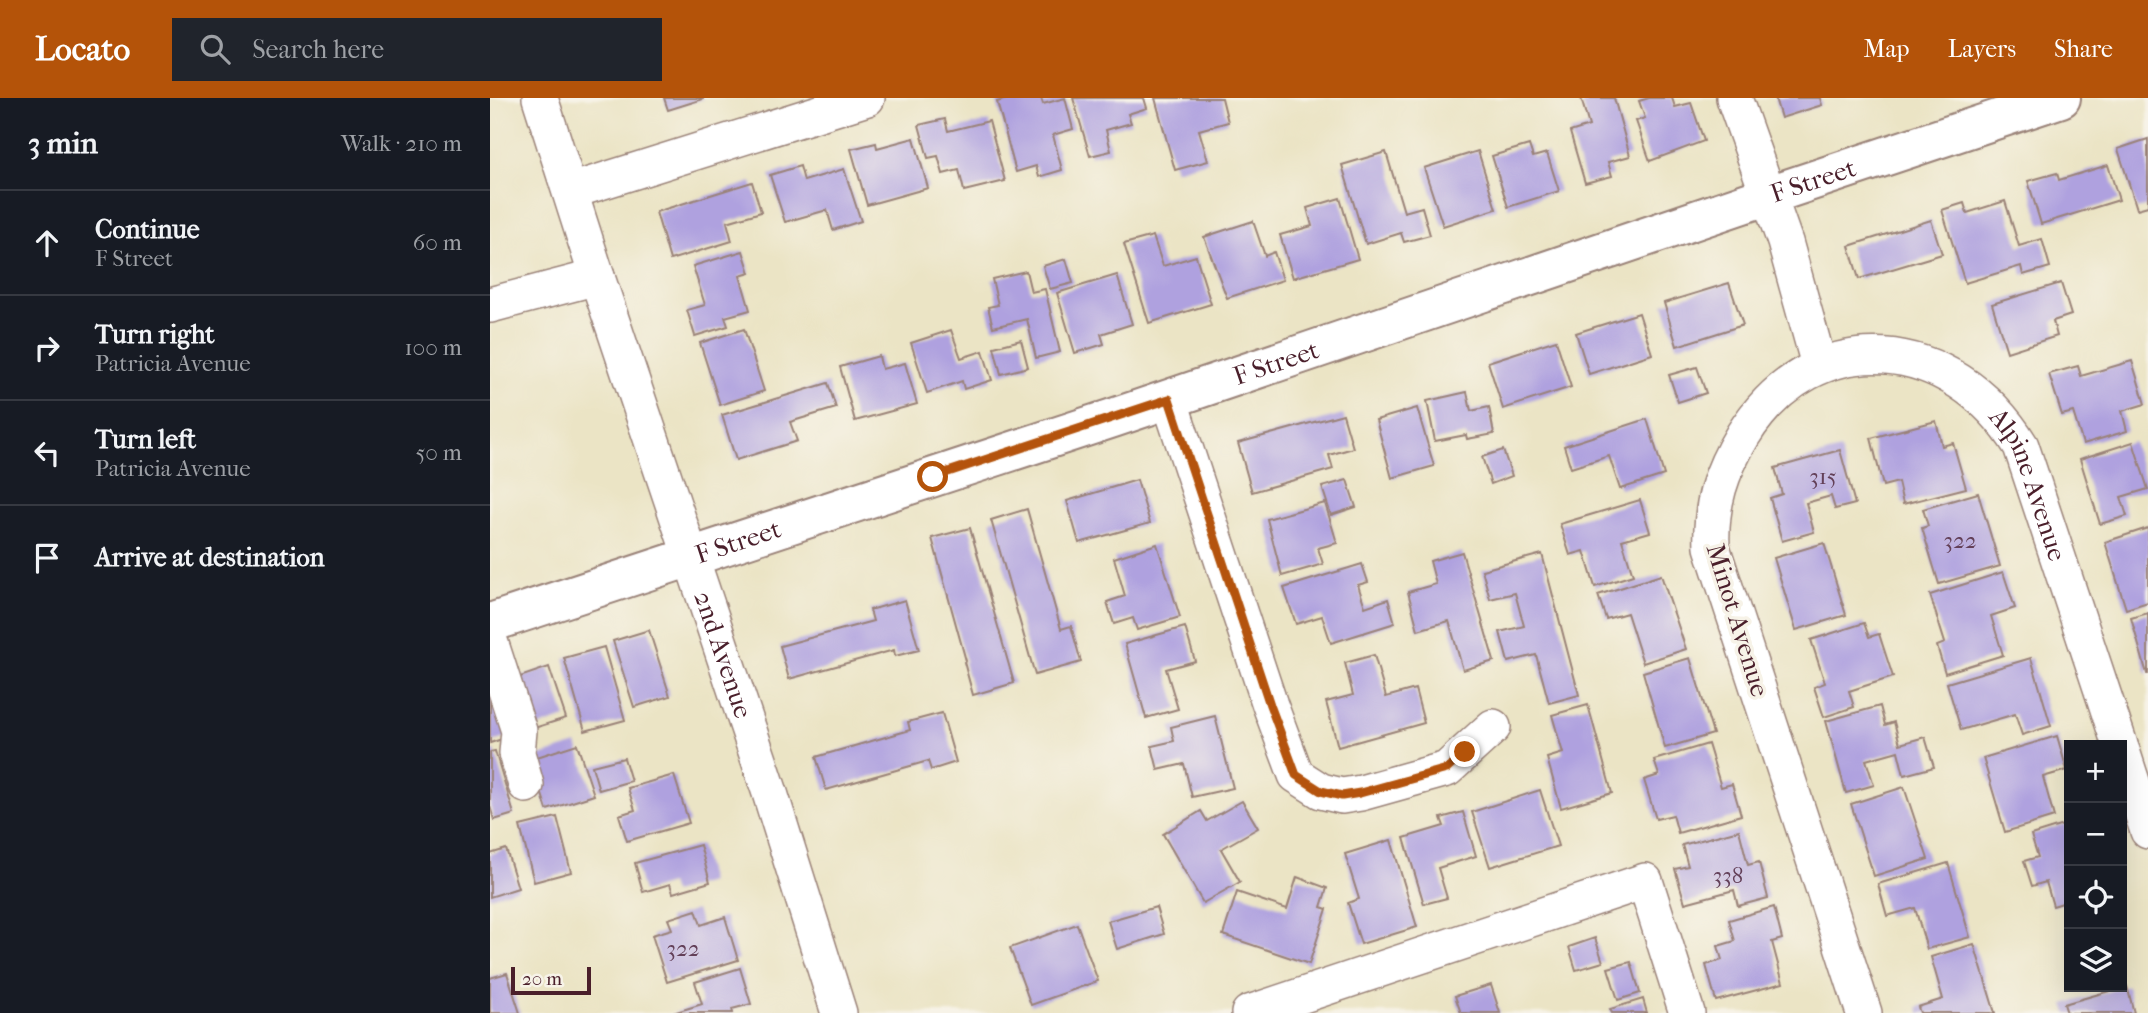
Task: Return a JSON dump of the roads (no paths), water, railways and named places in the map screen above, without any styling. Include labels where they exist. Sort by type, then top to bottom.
[{"type":"main road","name":"F Street","points":[[490,622],[1169,399],[2061,98]]},
{"type":"street","name":"2nd Avenue","points":[[540,98],[597,277],[770,793],[839,1013]]},
{"type":"street","points":[[571,191],[867,98]]},
{"type":"street","points":[[1734,98],[1785,242],[1819,365]]},
{"type":"street","points":[[490,305],[597,277]]},
{"type":"street","name":"Alpine Avenue","points":[[1819,365],[1848,357],[1871,356],[1916,362],[1937,369],[1977,393],[2008,427],[2021,446],[2118,740]]},
{"type":"street","name":"Minot Avenue","points":[[1819,365],[1798,376],[1781,390],[1750,424],[1736,446],[1716,494],[1711,520],[1712,547],[1864,1013]]},
{"type":"street","points":[[1169,399],[1270,705],[1296,775],[1321,791],[1342,796],[1360,793],[1447,769],[1493,727]]},
{"type":"street","points":[[490,641],[519,732],[517,754],[526,785]]},
{"type":"street","points":[[2127,766],[2148,831]]},
{"type":"street","points":[[1249,1013],[1645,881],[1687,1013]]}]
